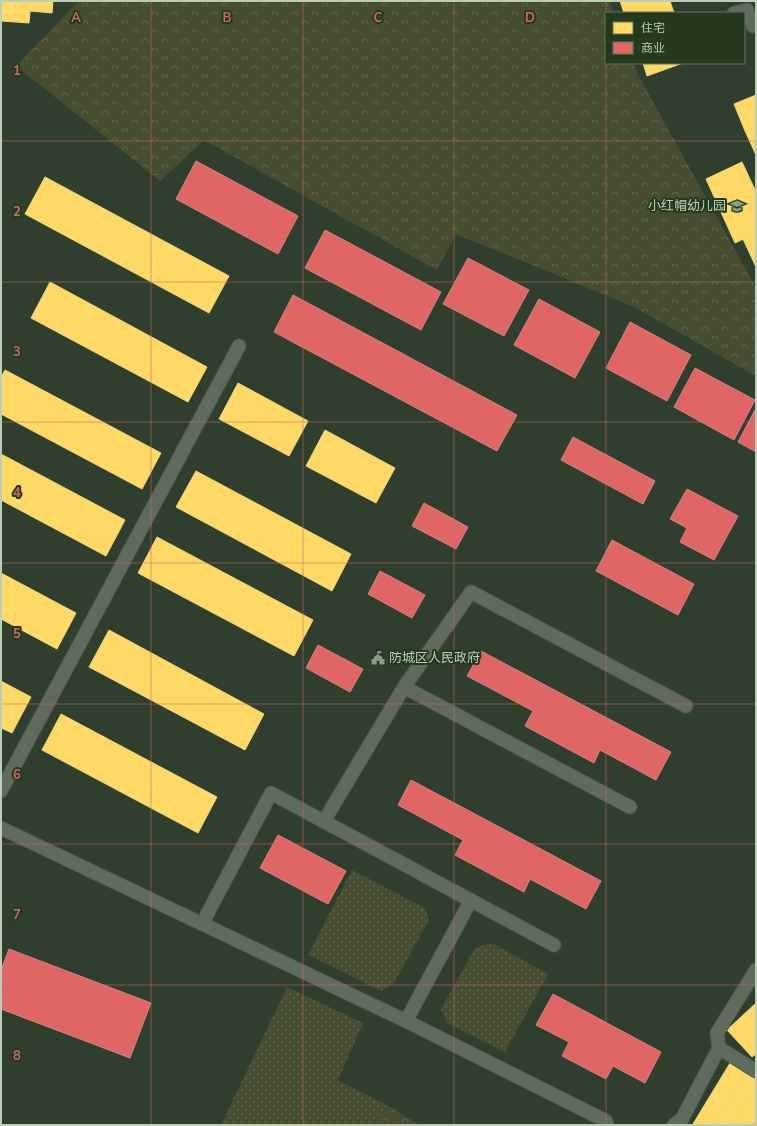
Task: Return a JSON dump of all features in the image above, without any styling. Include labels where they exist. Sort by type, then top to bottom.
[{"type":"lane","points":[[738,12],[747,10],[752,26],[756,25]]},
{"type":"lane","points":[[1,790],[238,346]]},
{"type":"lane","points":[[324,821],[404,687],[471,592],[686,706]]},
{"type":"lane","points":[[404,687],[630,807]]},
{"type":"lane","points":[[202,924],[271,793],[554,945]]},
{"type":"lane","points":[[1,828],[406,1021],[606,1121],[607,1125]]},
{"type":"lane","points":[[406,1021],[471,900]]},
{"type":"lane","points":[[674,1125],[682,1119],[720,1048],[717,1033],[756,970]]},
{"type":"lane","points":[[720,1048],[756,1071]]},
{"type":"green space","points":[[79,1],[609,1],[614,12],[605,12],[605,64],[633,64],[756,288],[756,376],[634,307],[456,234],[437,270],[204,140],[160,181],[16,66]]},
{"type":"green space","points":[[352,870],[425,908],[429,920],[394,983],[381,991],[308,955]]},
{"type":"green space","points":[[492,943],[548,974],[505,1052],[447,1023],[441,1009],[475,948]]},
{"type":"green space","points":[[287,987],[363,1023],[338,1080],[390,1107],[376,1125],[221,1125]]},
{"type":"green space","points":[[390,1107],[420,1125],[376,1125]]},
{"type":"building: 住宅","points":[[1,1],[31,1],[29,23],[1,21]]},
{"type":"building: 住宅","points":[[31,1],[53,1],[52,13],[30,11]]},
{"type":"building: 住宅","points":[[620,1],[670,1],[674,12],[624,12]]},
{"type":"building: 住宅","points":[[643,64],[680,64],[647,76]]},
{"type":"building: 住宅","points":[[756,95],[756,127],[745,131],[734,104]]},
{"type":"building: 住宅","points":[[756,127],[756,155],[745,131]]},
{"type":"building: 住宅","name":"小红帽幼儿园","points":[[742,162],[756,192],[756,233],[735,243],[706,179]]},
{"type":"building: 住宅","points":[[45,177],[229,276],[209,313],[25,214]]},
{"type":"building: 住宅","points":[[756,233],[756,267],[743,239]]},
{"type":"building: 住宅","points":[[50,282],[207,367],[188,402],[31,318]]},
{"type":"building: 住宅","points":[[5,370],[161,453],[142,489],[1,414],[1,377]]},
{"type":"building: 住宅","points":[[238,383],[308,421],[289,456],[219,419]]},
{"type":"building: 住宅","points":[[325,430],[395,468],[376,503],[306,466]]},
{"type":"building: 住宅","points":[[1,454],[125,520],[106,556],[1,500]]},
{"type":"building: 住宅","points":[[196,471],[351,554],[332,591],[176,507]]},
{"type":"building: 住宅","points":[[157,537],[313,620],[294,656],[138,573]]},
{"type":"building: 住宅","points":[[1,573],[76,613],[57,649],[1,619]]},
{"type":"building: 住宅","points":[[109,630],[264,714],[245,750],[89,667]]},
{"type":"building: 住宅","points":[[1,681],[31,697],[12,733],[1,728]]},
{"type":"building: 住宅","points":[[61,714],[217,797],[198,833],[42,750]]},
{"type":"building: 住宅","points":[[756,1003],[756,1054],[752,1057],[727,1030]]},
{"type":"building: 住宅","points":[[730,1063],[745,1073],[713,1125],[693,1124]]},
{"type":"building: 住宅","points":[[745,1073],[756,1079],[756,1087],[733,1125],[713,1125]]},
{"type":"building: 住宅","points":[[756,1087],[756,1121],[753,1125],[733,1125]]},
{"type":"building: 商业","points":[[196,161],[298,216],[278,254],[176,199]]},
{"type":"building: 商业","points":[[325,230],[441,292],[421,330],[305,268]]},
{"type":"building: 商业","points":[[468,258],[529,290],[504,336],[443,304]]},
{"type":"building: 商业","points":[[293,295],[517,415],[497,451],[274,332]]},
{"type":"building: 商业","points":[[539,299],[600,332],[575,378],[514,345]]},
{"type":"building: 商业","points":[[630,322],[691,355],[667,401],[606,368]]},
{"type":"building: 商业","points":[[695,368],[755,400],[734,440],[674,407]]},
{"type":"building: 商业","points":[[756,408],[756,452],[738,442]]},
{"type":"building: 商业","points":[[573,437],[655,481],[643,504],[561,460]]},
{"type":"building: 商业","points":[[687,489],[738,516],[714,560],[680,542],[687,528],[670,519]]},
{"type":"building: 商业","points":[[424,503],[468,527],[456,549],[412,526]]},
{"type":"building: 商业","points":[[612,540],[694,584],[678,615],[596,571]]},
{"type":"building: 商业","points":[[380,571],[425,595],[412,618],[368,594]]},
{"type":"building: 商业","points":[[318,645],[363,669],[350,692],[306,668]]},
{"type":"building: 商业","points":[[481,651],[671,752],[656,780],[600,750],[594,763],[525,726],[533,711],[467,676]]},
{"type":"building: 商业","points":[[411,780],[601,881],[586,909],[530,879],[524,892],[455,855],[463,840],[398,805]]},
{"type":"building: 商业","points":[[278,835],[346,871],[328,904],[260,868]]},
{"type":"building: 商业","points":[[9,949],[151,1003],[130,1058],[1,1009],[1,970]]},
{"type":"building: 商业","points":[[553,994],[661,1052],[645,1083],[613,1066],[606,1079],[562,1056],[569,1042],[536,1025]]},
{"type":"place","name":"小红帽幼儿园","points":[[737,206]]},
{"type":"place","name":"防城区人民政府","points":[[378,658]]}]
